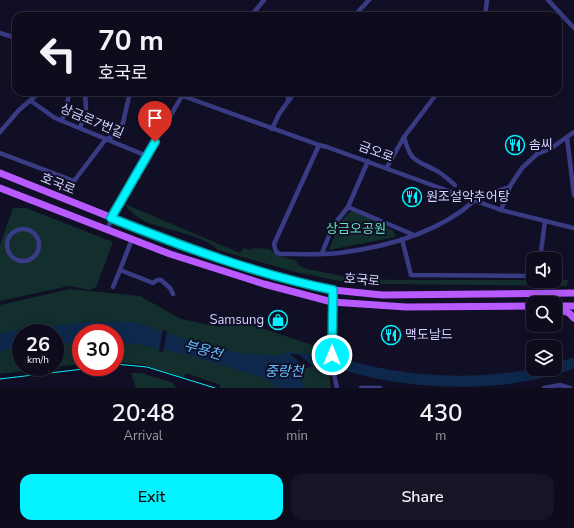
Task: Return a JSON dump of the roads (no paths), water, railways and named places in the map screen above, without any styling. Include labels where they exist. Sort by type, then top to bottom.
[{"type":"main road","name":"호국로","points":[[0,173],[190,249],[261,272],[333,290],[382,294],[574,294]]},
{"type":"main road","name":"호국로","points":[[0,188],[170,254],[264,284],[332,302],[406,307],[526,306]]},
{"type":"main road","points":[[361,304],[360,299],[363,297],[374,298],[382,294]]},
{"type":"main road","points":[[562,307],[574,306]]},
{"type":"main road","points":[[562,310],[569,313],[574,318]]},
{"type":"street","points":[[254,12],[264,0]]},
{"type":"street","points":[[358,12],[369,0]]},
{"type":"street","points":[[485,12],[486,0]]},
{"type":"street","points":[[548,0],[559,12]]},
{"type":"street","points":[[562,15],[574,28]]},
{"type":"street","points":[[0,33],[12,37]]},
{"type":"street","points":[[0,132],[19,110],[36,96]]},
{"type":"street","points":[[62,121],[69,96]]},
{"type":"street","points":[[80,128],[86,109],[85,96]]},
{"type":"street","points":[[0,153],[70,181],[74,181],[106,139],[116,135],[123,122],[129,96]]},
{"type":"street","points":[[107,230],[111,218],[183,96]]},
{"type":"street","name":"금오로","points":[[189,96],[272,129],[387,167],[474,201],[501,210],[574,228]]},
{"type":"street","points":[[288,96],[288,102]]},
{"type":"street","points":[[272,129],[292,96]]},
{"type":"street","points":[[387,167],[404,138],[435,96]]},
{"type":"street","name":"상금로7번길","points":[[31,101],[55,118],[147,156]]},
{"type":"street","points":[[501,210],[510,187],[522,168],[533,157],[550,149],[574,132]]},
{"type":"street","points":[[404,138],[407,149],[414,160],[437,170],[455,185]]},
{"type":"street","points":[[567,138],[574,195]]},
{"type":"street","points":[[319,145],[274,247],[276,252],[280,254],[337,253],[402,239],[414,235],[465,209],[474,201]]},
{"type":"street","points":[[322,253],[333,226],[348,207],[368,161]]},
{"type":"street","points":[[466,197],[480,197],[510,187]]},
{"type":"street","points":[[348,207],[414,235]]},
{"type":"street","points":[[541,252],[545,221]]},
{"type":"street","points":[[26,229],[35,235],[38,241],[38,247],[34,256],[21,260],[14,258],[10,253],[7,243],[12,233],[18,230],[26,229]]},
{"type":"street","points":[[113,287],[132,239]]},
{"type":"street","points":[[402,239],[411,275],[526,276]]},
{"type":"street","points":[[120,270],[153,283],[157,280],[162,280],[170,288],[173,294]]},
{"type":"street","points":[[333,290],[332,355],[333,370],[337,388]]},
{"type":"street","points":[[544,388],[560,385],[570,388]]},
{"type":"street","points":[[361,388],[380,388]]},
{"type":"water","name":"중랑천","points":[[83,322],[135,322],[184,339],[239,353],[276,356],[289,352],[322,356],[357,366],[356,370],[321,362],[303,366],[299,374],[305,388],[279,388],[261,377],[184,354],[137,344],[124,343],[124,324],[72,324],[72,343],[64,343],[64,325]]},
{"type":"water","name":"중랑천","points":[[12,331],[12,349],[0,351],[0,333]]},
{"type":"waterway","points":[[342,364],[398,377],[459,381],[519,377],[574,363]]},
{"type":"tram line","points":[[124,365],[147,367],[215,388]]},
{"type":"tram line","points":[[0,379],[72,370]]},
{"type":"place","name":"솜씨","points":[[515,145]]},
{"type":"place","name":"원조설악추어탕","points":[[412,197]]},
{"type":"place","name":"Samsung","points":[[278,320]]},
{"type":"place","name":"맥도날드","points":[[391,335]]},
{"type":"park label","name":"상금오공원","points":[[356,229]]},
{"type":"water label","name":"부용천","points":[[203,350]]}]
